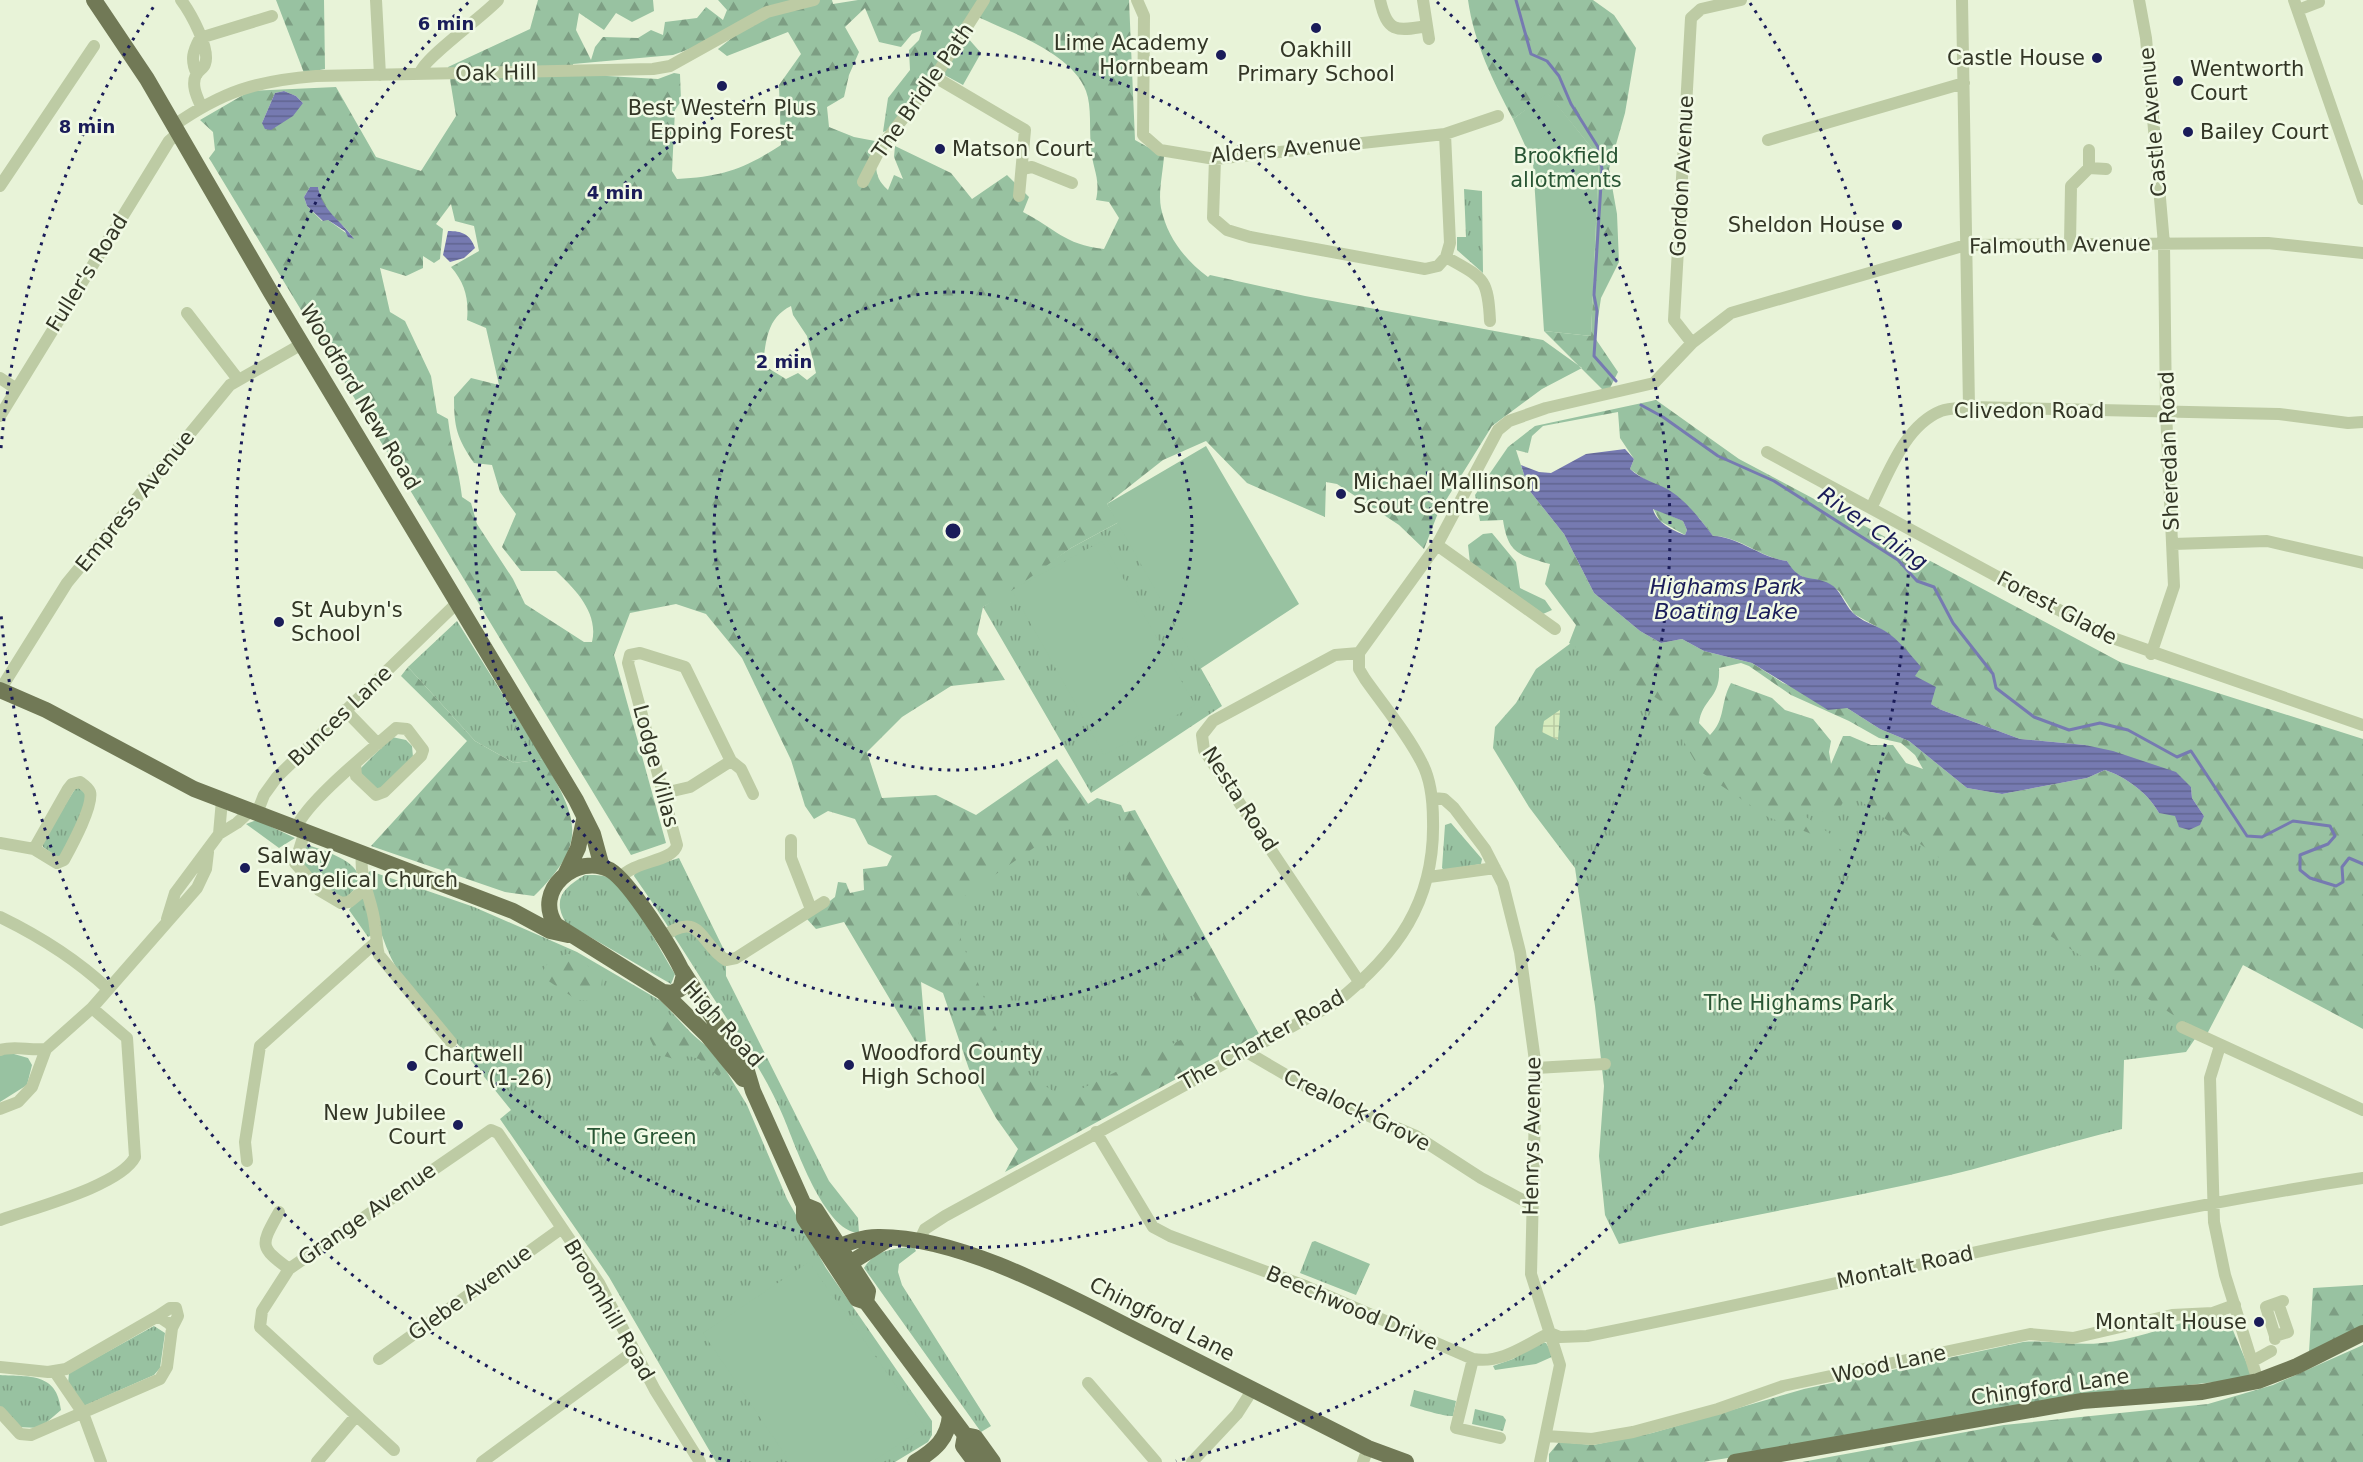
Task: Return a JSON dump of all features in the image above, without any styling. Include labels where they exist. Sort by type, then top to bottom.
[{"type":"main road","name":"Woodford New Road","points":[[94,0],[137,63],[302,344],[576,800],[595,841],[602,867]]},
{"type":"main road","points":[[0,690],[46,710],[158,771],[222,800],[513,911],[550,931],[568,935]]},
{"type":"main road","points":[[513,911],[539,905],[565,876],[578,848],[584,820]]},
{"type":"main road","points":[[565,876],[586,866],[602,867],[620,878],[682,970],[685,980],[680,989],[672,993],[663,992]]},
{"type":"main road","points":[[549,896],[550,917],[568,935]]},
{"type":"main road","name":"High Road","points":[[568,935],[624,966],[663,992],[707,1035],[753,1091]]},
{"type":"main road","name":"High Road","points":[[682,970],[736,1052],[747,1071],[753,1091]]},
{"type":"main road","points":[[753,1091],[804,1205],[804,1218],[868,1291],[866,1302],[964,1435],[963,1446],[969,1460]]},
{"type":"main road","name":"Chingford Lane","points":[[833,1250],[861,1238],[890,1238],[919,1242],[994,1263],[1253,1389],[1365,1455],[1406,1462]]},
{"type":"main road","points":[[844,1266],[890,1238]]},
{"type":"main road","name":"Chingford Lane","points":[[1736,1462],[2082,1401],[2202,1392],[2258,1381],[2297,1366],[2363,1333]]},
{"type":"main road","points":[[915,1462],[938,1447],[946,1434],[950,1415]]},
{"type":"main road","points":[[964,1435],[975,1437],[993,1462]]},
{"type":"street","points":[[181,0],[190,12],[206,49],[205,65],[194,81],[196,95],[201,106]]},
{"type":"street","points":[[376,0],[380,75]]},
{"type":"street","points":[[420,74],[424,62],[484,16],[498,0]]},
{"type":"street","name":"Oak Hill","points":[[175,130],[201,106],[251,85],[276,80],[662,68],[685,60],[767,12],[814,0]]},
{"type":"street","name":"The Bridle Path","points":[[863,182],[881,147],[936,77],[984,0]]},
{"type":"street","name":"Alders Avenue","points":[[1137,0],[1144,16],[1143,135],[1160,150],[1215,159],[1445,134],[1498,116]]},
{"type":"street","points":[[1380,0],[1388,24],[1394,28],[1428,33],[1423,0]]},
{"type":"street","name":"Gordon Avenue","points":[[1692,343],[1674,320],[1691,18],[1701,9],[1741,0]]},
{"type":"street","points":[[1962,0],[1969,407]]},
{"type":"street","name":"Castle Avenue","points":[[2139,0],[2146,38],[2163,244]]},
{"type":"street","points":[[2319,2],[2296,5],[2363,199]]},
{"type":"street","points":[[200,38],[272,16]]},
{"type":"street","points":[[0,186],[94,46]]},
{"type":"street","points":[[936,77],[1025,130],[1019,196]]},
{"type":"street","points":[[1768,140],[1964,84]]},
{"type":"street","name":"Fuller's Road","points":[[0,416],[15,388],[175,130]]},
{"type":"street","points":[[1215,159],[1214,218],[1227,230],[1250,237],[1425,268],[1438,266],[1446,257],[1450,243],[1445,134]]},
{"type":"street","points":[[2070,244],[2071,186],[2089,168],[2089,150]]},
{"type":"street","points":[[1022,169],[1032,167],[1072,183]]},
{"type":"street","points":[[2089,168],[2106,169]]},
{"type":"street","name":"Falmouth Avenue","points":[[1437,545],[1493,438],[1498,430],[1509,421],[1546,408],[1654,383],[1692,343],[1731,313],[1966,245],[2268,243],[2363,253]]},
{"type":"street","name":"Sheredan Road","points":[[2151,654],[2174,586],[2174,544],[2166,412],[2163,244]]},
{"type":"street","points":[[1446,257],[1484,280],[1489,293],[1490,321]]},
{"type":"street","points":[[187,313],[237,378]]},
{"type":"street","name":"Empress Avenue","points":[[0,690],[67,583],[237,378],[302,344]]},
{"type":"street","points":[[0,378],[15,388]]},
{"type":"street","name":"Clivedon Road","points":[[1871,508],[1904,444],[1941,411],[1969,407],[2279,414],[2348,423],[2363,422]]},
{"type":"street","name":"Forest Glade","points":[[1767,452],[2107,636],[2151,654],[2363,725]]},
{"type":"street","points":[[2174,544],[2267,540],[2363,562]]},
{"type":"street","points":[[1359,653],[1437,545],[1555,629]]},
{"type":"street","name":"Bunces Lane","points":[[254,812],[272,782],[458,602]]},
{"type":"street","name":"Lodge Villas","points":[[620,878],[630,869],[646,861],[667,857],[676,850],[677,845],[628,663],[630,656],[640,653],[685,668],[731,761]]},
{"type":"street","name":"The Charter Road","points":[[919,1242],[925,1229],[934,1222],[1335,1002],[1360,983],[1392,949],[1418,907],[1429,877],[1434,841],[1433,798],[1423,764],[1359,669],[1359,653]]},
{"type":"street","name":"Nesta Road","points":[[1359,653],[1335,655],[1213,721],[1202,735],[1204,750],[1360,983]]},
{"type":"street","points":[[345,710],[378,744]]},
{"type":"street","points":[[355,764],[356,776],[376,795],[384,792],[421,756],[423,750],[414,736],[401,727],[396,728],[355,764],[303,814],[295,863],[319,890],[341,903],[349,902],[365,889]]},
{"type":"street","points":[[664,793],[690,787],[731,761],[741,769],[753,794]]},
{"type":"street","points":[[0,843],[34,849],[49,861],[57,863],[64,860],[90,804],[91,794],[87,786],[80,782],[72,784],[34,849]]},
{"type":"street","name":"Henrys Avenue","points":[[1433,798],[1444,799],[1454,808],[1485,849],[1503,884],[1520,952],[1536,1068],[1530,1274],[1550,1333]]},
{"type":"street","points":[[0,1109],[18,1101],[32,1087],[46,1049],[92,1008],[166,923],[175,893],[208,852],[219,834],[222,800]]},
{"type":"street","points":[[219,834],[254,812]]},
{"type":"street","points":[[791,840],[791,858],[811,909]]},
{"type":"street","points":[[362,855],[360,872],[376,927],[375,943],[388,967],[451,1042]]},
{"type":"street","points":[[1429,877],[1495,868]]},
{"type":"street","points":[[661,938],[684,926],[696,928],[726,960],[736,958],[824,902]]},
{"type":"street","points":[[0,917],[37,936],[69,957],[108,989]]},
{"type":"street","points":[[247,1161],[245,1142],[260,1046],[375,943]]},
{"type":"street","points":[[0,1220],[100,1184],[130,1166],[135,1157],[128,1038],[92,1008]]},
{"type":"street","points":[[2182,1027],[2363,1110]]},
{"type":"street","points":[[2220,1046],[2210,1078],[2212,1204],[2225,1275],[2258,1381]]},
{"type":"street","points":[[0,1050],[46,1049]]},
{"type":"street","name":"Crealock Grove","points":[[1245,1051],[1322,1096],[1416,1136],[1481,1178],[1532,1205]]},
{"type":"street","points":[[1536,1068],[1605,1064]]},
{"type":"street","name":"Grange Avenue","points":[[356,1416],[260,1327],[260,1318],[289,1269],[488,1131],[494,1131]]},
{"type":"street","name":"Broomhill Road","points":[[494,1131],[599,1283],[634,1351],[700,1462]]},
{"type":"street","name":"Beechwood Drive","points":[[1096,1132],[1153,1227],[1305,1286],[1473,1359],[1484,1361],[1508,1355],[1550,1333]]},
{"type":"street","name":"Montalt Road","points":[[1550,1333],[1560,1337],[1587,1336],[2044,1236],[2363,1178]]},
{"type":"street","points":[[279,1212],[265,1238],[265,1246],[268,1253],[289,1269]]},
{"type":"street","name":"Glebe Avenue","points":[[379,1359],[562,1228]]},
{"type":"street","points":[[2253,1361],[2274,1342],[2266,1307],[2280,1302]]},
{"type":"street","name":"Wood Lane","points":[[1546,1436],[1592,1439],[1633,1432],[1718,1408],[1784,1386],[2030,1334],[2073,1338],[2172,1316],[2213,1313],[2235,1305]]},
{"type":"street","points":[[0,1366],[56,1371],[66,1369],[158,1317],[170,1324],[172,1328],[167,1367],[160,1379],[25,1436],[0,1412]]},
{"type":"street","points":[[1540,1462],[1560,1365],[1550,1333]]},
{"type":"street","points":[[482,1462],[634,1351]]},
{"type":"street","points":[[1473,1359],[1456,1428],[1500,1438]]},
{"type":"street","points":[[56,1371],[83,1413],[101,1462]]},
{"type":"street","points":[[1088,1383],[1156,1462]]},
{"type":"street","points":[[1192,1462],[1212,1437],[1237,1414],[1253,1389]]},
{"type":"street","points":[[317,1462],[356,1416],[394,1450]]},
{"type":"green space","points":[[276,0],[324,0],[325,69],[304,73]]},
{"type":"green space","points":[[538,0],[653,0],[654,11],[632,22],[616,13],[604,30],[579,13],[576,30],[591,60],[595,47],[603,37],[638,38],[651,30],[663,35],[665,22],[697,18],[706,7],[723,20],[727,10],[718,0],[832,0],[833,4],[858,0],[1129,0],[1135,140],[1164,156],[1160,196],[1164,219],[1178,247],[1208,277],[1210,275],[1305,296],[1543,340],[1582,368],[1542,389],[1492,426],[1438,513],[1424,549],[1399,525],[1337,484],[1326,482],[1325,517],[1247,483],[1206,441],[1163,460],[1107,504],[1119,522],[1071,548],[1013,590],[983,607],[977,634],[1005,680],[951,686],[902,717],[867,752],[882,798],[936,795],[976,815],[1057,759],[1091,808],[956,902],[961,940],[1009,1061],[1063,1098],[1213,1024],[1166,957],[1163,932],[1120,867],[1121,813],[1135,810],[1259,1034],[1005,1172],[1018,1149],[996,1118],[969,1069],[943,993],[921,982],[926,1042],[916,1043],[844,922],[816,929],[807,919],[835,897],[838,882],[846,883],[850,893],[864,890],[863,869],[887,866],[892,856],[868,844],[855,819],[828,811],[814,819],[805,806],[791,760],[742,658],[706,614],[676,604],[630,613],[614,655],[666,843],[631,855],[209,158],[215,150],[213,132],[200,120],[250,91],[336,87],[376,157],[421,171],[456,116],[448,67],[530,29]],"holes":[[[865,8],[879,42],[901,47],[912,34],[922,30],[919,40],[909,50],[910,70],[888,98],[883,132],[900,126],[941,73],[963,85],[981,53],[960,29],[978,17],[1023,37],[1055,55],[1079,78],[1086,91],[1090,111],[1090,140],[1097,179],[1096,200],[1109,202],[1119,218],[1104,249],[1069,240],[1023,212],[1029,197],[1007,175],[972,199],[951,173],[895,146],[894,157],[903,179],[894,175],[888,190],[876,170],[879,146],[875,141],[854,137],[829,127],[827,107],[844,97],[849,75],[859,52],[845,27]],[[788,32],[801,54],[779,85],[781,145],[743,166],[720,174],[693,178],[677,179],[672,171],[675,110],[681,101],[680,74],[674,73],[658,79],[573,74],[573,64],[673,55],[703,44],[733,37],[718,49],[727,56]],[[284,91],[296,96],[303,103],[262,123],[275,93]],[[310,187],[318,187],[328,210],[353,238],[328,220],[322,221],[307,206],[304,197]],[[451,204],[455,221],[474,226],[479,251],[451,267],[460,279],[465,292],[467,320],[486,328],[499,385],[471,378],[454,397],[458,432],[474,463],[492,465],[500,492],[516,514],[502,547],[521,571],[556,571],[571,586],[589,612],[592,621],[592,642],[584,642],[525,604],[513,579],[477,524],[471,503],[462,497],[448,419],[437,413],[431,376],[405,321],[390,312],[380,268],[406,276],[423,268],[423,256],[434,263],[440,259],[443,229],[436,224]],[[791,306],[793,315],[807,336],[816,373],[807,380],[798,373],[786,379],[763,365],[769,331],[777,317]]]},
{"type":"green space","points":[[1468,0],[1593,0],[1614,15],[1636,48],[1625,113],[1609,169],[1617,214],[1619,262],[1601,298],[1595,338],[1618,372],[1607,394],[1544,331],[1591,336],[1599,157],[1548,94],[1513,119],[1480,47]]},
{"type":"green space","name":"Brookfield allotments","points":[[1548,93],[1599,157],[1591,336],[1544,331],[1533,163],[1513,119]]},
{"type":"green space","points":[[1464,189],[1482,191],[1483,273],[1457,250],[1457,237],[1466,237]]},
{"type":"green space","points":[[1656,400],[1739,459],[2120,662],[2363,739],[2363,1029],[2243,965],[2206,1036],[2027,921],[1848,792],[1838,812],[1796,810],[1836,838],[1853,845],[1849,854],[1809,833],[1768,817],[1701,772],[1661,701],[1569,643],[1576,625],[1545,584],[1550,564],[1517,551],[1508,540],[1503,520],[1480,521],[1475,495],[1508,447],[1535,426]],"holes":[[[1618,412],[1620,438],[1634,459],[1630,469],[1699,518],[1713,536],[1732,539],[1768,556],[1787,561],[1793,572],[1810,580],[1829,584],[1839,591],[1854,614],[1886,632],[1931,704],[2020,739],[2085,745],[2191,787],[2192,798],[2204,816],[2159,813],[2136,787],[2105,770],[2087,778],[2002,794],[1967,788],[1909,741],[1880,729],[1847,708],[1783,683],[1752,663],[1704,651],[1682,639],[1661,643],[1640,631],[1594,593],[1564,534],[1529,490],[1516,450],[1528,453],[1532,436],[1543,426]],[[1741,663],[1791,695],[1849,721],[1879,738],[1901,743],[1915,755],[1923,769],[1906,763],[1893,745],[1871,745],[1850,736],[1843,736],[1831,764],[1829,752],[1831,741],[1813,719],[1785,710],[1772,698],[1731,683],[1725,697],[1721,717],[1710,735],[1699,723],[1704,708],[1717,686],[1719,668]]]},
{"type":"green space","points":[[1206,446],[1299,604],[1200,669],[1107,504]]},
{"type":"green space","points":[[1653,508],[1683,521],[1687,530],[1685,535],[1660,521]]},
{"type":"green space","points":[[1119,522],[1222,706],[1091,793],[983,607],[1071,548]]},
{"type":"green space","points":[[1492,533],[1516,562],[1520,588],[1545,600],[1552,610],[1543,614],[1470,563],[1468,545],[1483,534]]},
{"type":"green space","points":[[1102,541],[1195,705],[1104,755],[1012,590]]},
{"type":"green space","points":[[457,621],[543,759],[514,763],[475,741],[408,667]]},
{"type":"green space","name":"The Highams Park","points":[[1571,643],[1655,694],[1714,751],[1844,785],[2201,1030],[2186,1052],[2124,1060],[2122,1129],[1950,1175],[1619,1244],[1605,1215],[1599,1156],[1604,1086],[1575,868],[1529,807],[1493,748],[1495,727],[1516,703],[1536,669]]},
{"type":"green space","points":[[408,667],[475,741],[514,763],[543,759],[555,780],[570,814],[572,830],[570,845],[564,860],[552,877],[534,896],[505,892],[371,846],[467,741],[401,676]]},
{"type":"green space","points":[[392,737],[406,740],[412,746],[413,757],[383,788],[372,791],[359,770]]},
{"type":"green space","points":[[77,786],[89,797],[62,856],[57,857],[43,847],[42,841]]},
{"type":"green space","points":[[1097,798],[1121,805],[1223,1021],[1043,1121],[963,984],[948,896]]},
{"type":"green space","points":[[257,820],[295,838],[279,848],[246,824]]},
{"type":"green space","points":[[1451,823],[1482,859],[1481,864],[1444,870],[1442,868],[1445,825]]},
{"type":"green space","points":[[308,845],[340,858],[357,871],[359,879],[355,889],[344,899],[320,883],[300,862],[303,846]]},
{"type":"green space","points":[[679,858],[726,954],[726,976],[829,1181],[858,1218],[859,1233],[846,1229],[823,1203],[812,1185],[761,1072],[634,876],[635,872]]},
{"type":"green space","name":"The Green","points":[[370,871],[474,907],[577,952],[661,1001],[725,1069],[747,1105],[787,1199],[826,1268],[932,1421],[932,1435],[928,1442],[895,1462],[716,1462],[609,1277],[500,1119],[511,1110],[397,969],[386,947],[374,910],[367,874]]},
{"type":"green space","points":[[585,875],[609,878],[629,898],[675,974],[671,984],[566,923],[560,907],[562,895]]},
{"type":"green space","points":[[360,896],[365,897],[372,935],[368,937],[349,910]]},
{"type":"green space","points":[[569,954],[593,969],[602,979],[601,990],[590,1001],[577,1000],[541,976],[552,960]]},
{"type":"green space","points":[[665,1011],[705,1045],[724,1067],[719,1077],[699,1059],[689,1056],[674,1059],[657,1054],[644,1026]]},
{"type":"green space","points":[[7,1052],[28,1058],[32,1065],[27,1085],[0,1102],[0,1055]]},
{"type":"green space","points":[[1315,1241],[1370,1264],[1356,1295],[1300,1273],[1312,1242]]},
{"type":"green space","points":[[914,1247],[916,1251],[899,1264],[898,1272],[902,1285],[991,1426],[981,1432],[864,1268],[879,1254],[892,1249]]},
{"type":"green space","points":[[809,1262],[925,1427],[872,1462],[790,1462],[703,1333]]},
{"type":"green space","points":[[2363,1285],[2363,1326],[2309,1352],[2313,1288]]},
{"type":"green space","points":[[2192,1320],[2229,1321],[2251,1373],[2248,1378],[2147,1390],[1703,1462],[1549,1462],[1549,1454],[1559,1442],[1593,1445],[1652,1433],[1804,1389],[2023,1342],[2102,1343],[2136,1337]]},
{"type":"green space","points":[[154,1326],[165,1333],[160,1368],[154,1375],[84,1406],[68,1384],[69,1373]]},
{"type":"green space","points":[[1541,1342],[1546,1343],[1554,1356],[1536,1364],[1495,1370],[1493,1366],[1513,1359]]},
{"type":"green space","points":[[2363,1345],[2363,1462],[1802,1462],[2004,1425],[2208,1404],[2273,1385]]},
{"type":"green space","points":[[0,1375],[31,1377],[48,1383],[54,1389],[61,1410],[40,1428],[17,1427],[0,1409]]},
{"type":"green space","points":[[1414,1390],[1456,1401],[1453,1416],[1410,1406]]},
{"type":"green space","points":[[1475,1409],[1503,1416],[1506,1420],[1503,1431],[1472,1424]]},
{"type":"shaded area","points":[[1560,710],[1558,740],[1542,732],[1544,721]]},
{"type":"water","points":[[284,91],[296,96],[303,103],[293,116],[271,130],[265,129],[262,123],[275,93]]},
{"type":"water","points":[[310,187],[318,187],[323,203],[354,239],[348,237],[345,231],[328,220],[323,221],[307,206],[304,197]]},
{"type":"water","points":[[448,231],[465,234],[471,239],[475,248],[464,258],[450,262],[443,255]]},
{"type":"water","name":"Highams Park Boating Lake","points":[[1625,449],[1634,459],[1630,469],[1680,498],[1713,536],[1732,540],[1768,556],[1787,561],[1802,576],[1830,584],[1840,593],[1853,613],[1890,635],[1913,657],[1921,667],[1915,676],[1936,687],[1931,704],[1939,709],[2020,739],[2085,745],[2113,751],[2176,772],[2191,787],[2192,798],[2204,816],[2200,825],[2189,830],[2179,827],[2175,816],[2159,813],[2136,787],[2105,770],[2087,778],[2002,794],[1967,788],[1909,741],[1880,729],[1847,708],[1828,710],[1752,663],[1704,651],[1682,639],[1661,643],[1640,631],[1594,593],[1564,534],[1529,490],[1521,465],[1539,472],[1551,473],[1586,454]],"holes":[[[1653,509],[1683,521],[1687,530],[1685,535],[1661,522]]]},
{"type":"waterway","name":"River Ching","points":[[1516,0],[1531,54],[1547,61],[1559,76],[1571,104],[1598,147],[1602,169],[1594,295],[1597,311],[1594,356],[1616,381]]},
{"type":"waterway","name":"River Ching","points":[[1641,405],[1663,417],[1718,456],[1774,481],[1898,560],[1917,581],[1934,587],[1953,623],[1993,674],[1996,688],[2034,717],[2069,730],[2100,723],[2128,730],[2177,757],[2191,751],[2247,836],[2262,837],[2293,821],[2330,826],[2335,836],[2328,844],[2300,855],[2300,870],[2310,878],[2336,886],[2343,882],[2342,867],[2349,858],[2363,864]]},
{"type":"place","name":"Oakhill Primary School","points":[[1316,28]]},
{"type":"place","name":"Lime Academy Hornbeam","points":[[1221,55]]},
{"type":"place","name":"Castle House","points":[[2097,58]]},
{"type":"place","name":"Wentworth Court","points":[[2178,81]]},
{"type":"place","name":"Best Western Plus Epping Forest","points":[[722,86]]},
{"type":"place","name":"Bailey Court","points":[[2188,132]]},
{"type":"place","name":"Matson Court","points":[[940,149]]},
{"type":"place","name":"Sheldon House","points":[[1897,225]]},
{"type":"place","name":"Michael Mallinson Scout Centre","points":[[1341,494]]},
{"type":"place","name":"St Aubyn's School","points":[[279,622]]},
{"type":"place","name":"Salway Evangelical Church","points":[[245,868]]},
{"type":"place","name":"Woodford County High School","points":[[849,1065]]},
{"type":"place","name":"Chartwell Court (1-26)","points":[[412,1066]]},
{"type":"place","name":"New Jubilee Court","points":[[458,1125]]},
{"type":"place","name":"Montalt House","points":[[2259,1322]]}]
